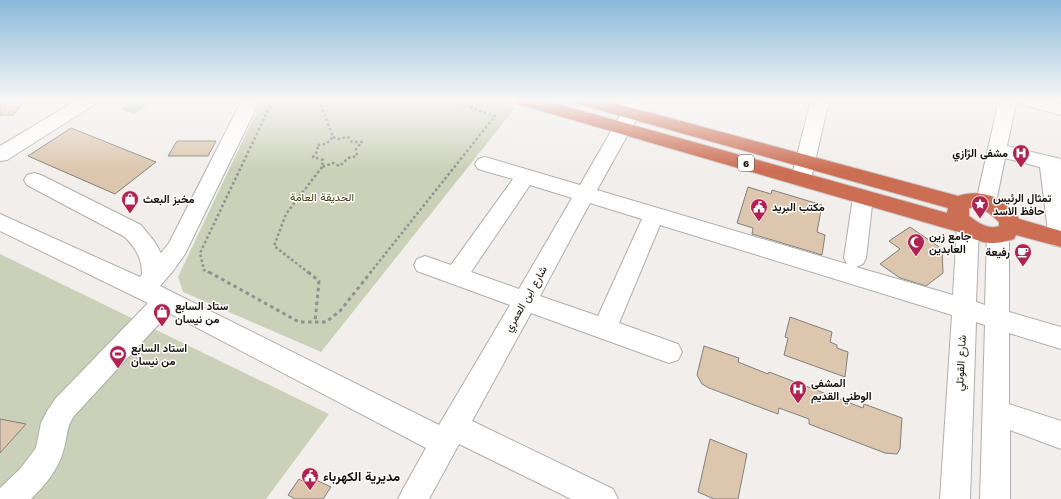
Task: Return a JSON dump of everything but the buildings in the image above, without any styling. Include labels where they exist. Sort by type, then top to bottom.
[{"type":"highway","name":"6","points":[[661,123],[803,170],[964,215]]},
{"type":"highway","name":"6","points":[[803,170],[863,197],[964,215]]},
{"type":"highway","points":[[1004,231],[1006,215],[986,202],[970,200],[964,215],[978,232],[1004,231],[1060,239]]},
{"type":"street","points":[[0,156],[52,123]]},
{"type":"street","points":[[148,283],[176,248],[239,123]]},
{"type":"street","name":"شارع ابن العمري","points":[[414,499],[624,123]]},
{"type":"street","points":[[803,170],[814,123]]},
{"type":"street","points":[[986,202],[1003,123]]},
{"type":"street","points":[[997,150],[1055,164],[1060,239]]},
{"type":"street","points":[[485,164],[1061,338]]},
{"type":"street","points":[[456,276],[526,176]]},
{"type":"street","points":[[34,180],[133,231],[145,242],[153,260],[148,283]]},
{"type":"street","points":[[854,258],[863,197]]},
{"type":"street","points":[[604,329],[654,215]]},
{"type":"street","name":"شارع القوتلي","points":[[955,499],[963,308],[964,215]]},
{"type":"street","points":[[0,222],[148,283],[166,300],[449,435],[602,499]]},
{"type":"street","points":[[995,499],[997,413],[996,318],[1004,231]]},
{"type":"street","points":[[425,265],[669,352]]},
{"type":"street","points":[[10,499],[33,475],[47,456],[53,428],[65,407],[166,300]]},
{"type":"street","points":[[997,413],[1061,435]]},
{"type":"path","points":[[262,123],[200,253],[204,270],[299,322],[326,322],[340,311],[489,123]]},
{"type":"path","points":[[328,123],[333,137]]},
{"type":"path","points":[[315,322],[319,281],[274,246],[286,214],[322,167],[323,160],[313,157],[318,150],[317,145],[326,144],[333,137]]},
{"type":"path","points":[[322,167],[333,163],[340,166],[348,158],[357,156],[356,148],[362,142],[352,142],[348,137],[338,139],[333,137]]},
{"type":"green space","name":"الحديقة العامة","points":[[251,123],[503,123],[321,352],[183,292],[178,277]]},
{"type":"green space","name":"استاد السابع من نيسان","points":[[0,254],[329,414],[266,499],[0,499]]},
{"type":"place","name":"مشفى الرّازي","points":[[1021,168]]},
{"type":"place","name":"مخبز البعث","points":[[130,214]]},
{"type":"place","name":"تمثال الرئيس حافظ الاسد","points":[[980,219]]},
{"type":"place","name":"مكتب البريد","points":[[759,222]]},
{"type":"place","name":"جامع زين العابدين","points":[[916,257]]},
{"type":"place","name":"رفيعة","points":[[1023,267]]},
{"type":"place","name":"ستاد السابع من نيسان","points":[[162,327]]},
{"type":"place","name":"استاد السابع من نيسان","points":[[118,369]]},
{"type":"place","name":"المشفى الوطني القديم","points":[[798,404]]},
{"type":"place","name":"مديرية الكهرباء","points":[[310,491]]}]
